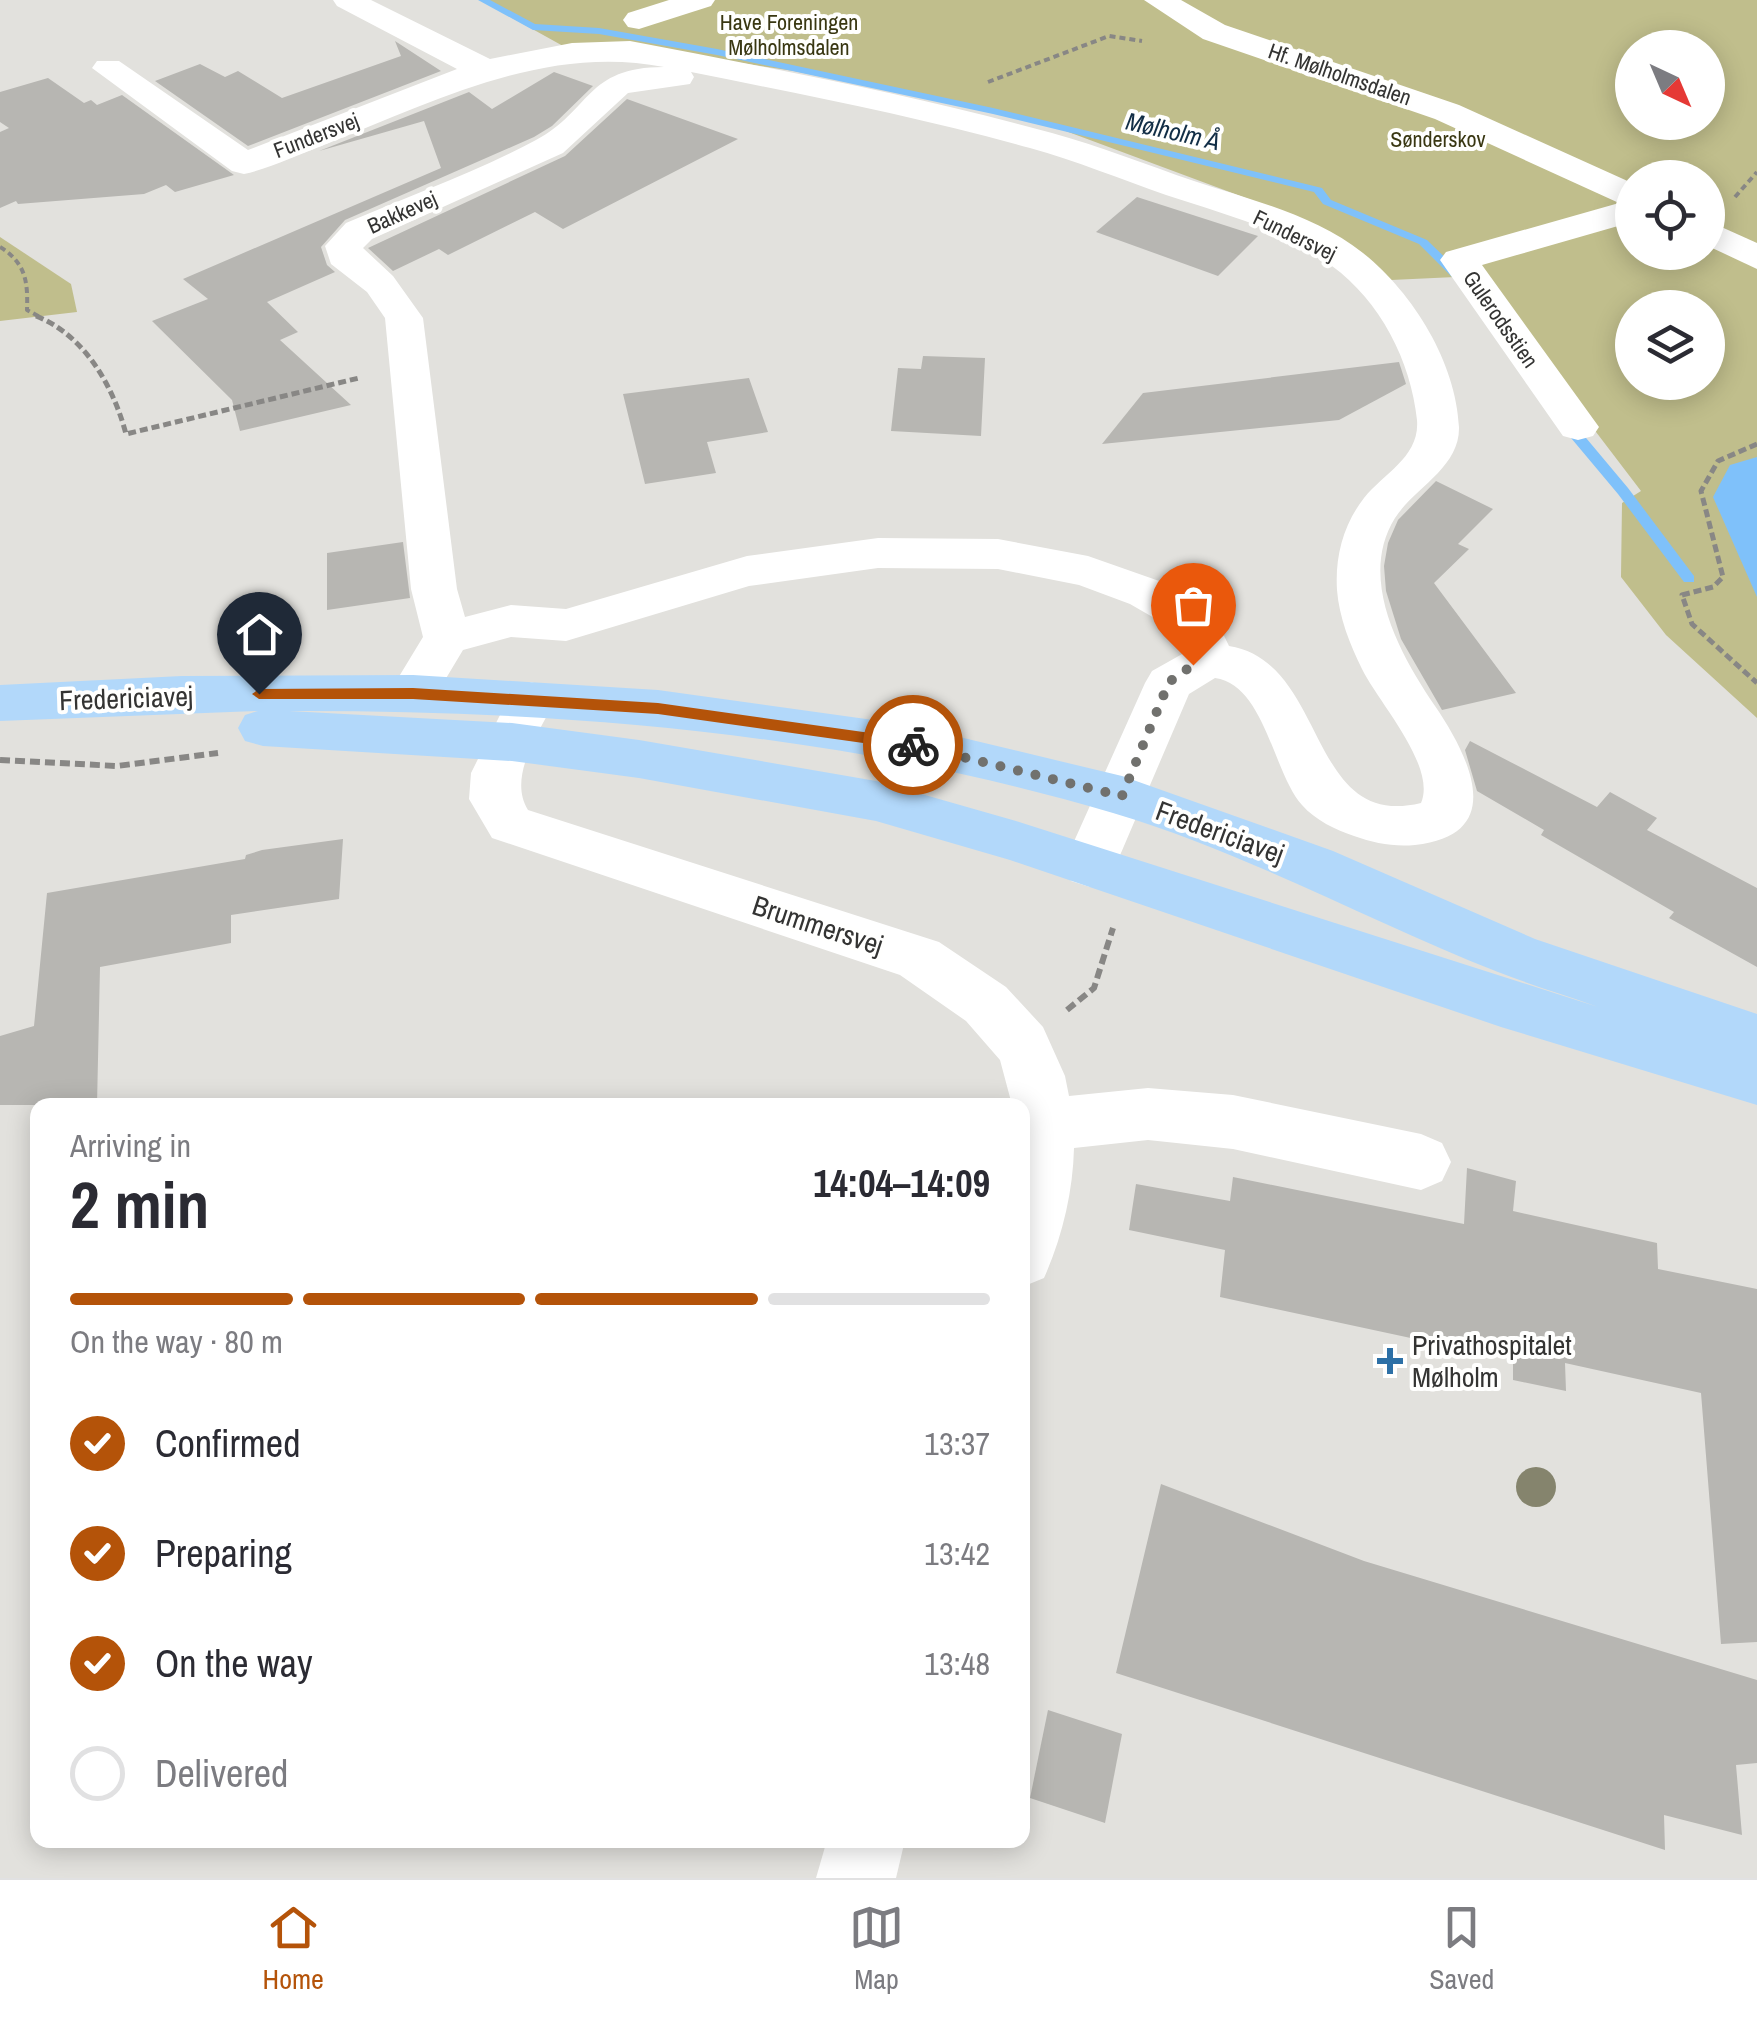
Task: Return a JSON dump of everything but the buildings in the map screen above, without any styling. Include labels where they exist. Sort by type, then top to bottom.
[{"type":"main road","name":"Fredericiavej","points":[[0,704],[182,694],[413,694],[522,721],[639,759],[876,801],[1090,866],[1501,1003],[1757,1079]]},
{"type":"main road","name":"Fredericiavej","points":[[0,713],[522,721],[658,708],[909,744],[1122,796],[1314,866],[1516,954],[1757,1039]]},
{"type":"street","points":[[348,0],[461,60],[488,69]]},
{"type":"street","points":[[639,20],[700,0]]},
{"type":"street","name":"Hf. Mølholmsdalen","points":[[1159,0],[1214,32],[1446,112],[1615,188]]},
{"type":"street","name":"Fundersvej","points":[[108,68],[244,164],[488,69],[572,53],[630,51],[1043,142],[1258,214],[1332,248],[1384,297],[1423,355],[1434,400],[1437,438],[1413,474],[1377,510],[1360,556],[1362,612],[1388,673],[1443,760],[1453,792],[1450,804],[1440,816],[1408,825],[1379,824],[1353,813],[1319,790],[1267,688],[1232,661],[1211,660]]},
{"type":"street","name":"Bakkevej","points":[[447,638],[434,590],[404,318],[396,302],[344,256],[344,246],[359,231],[551,146],[570,131],[596,99],[628,78],[708,80],[734,72]]},
{"type":"street","name":"Gulerodsstien","points":[[1578,427],[1459,260],[1615,215]]},
{"type":"street","points":[[1725,241],[1757,258]]},
{"type":"street","points":[[413,694],[447,638],[511,621],[566,624],[746,571],[878,552],[998,554],[1088,572],[1146,593],[1194,620],[1211,660],[1193,665],[1169,682],[1090,866]]},
{"type":"street","name":"Brummersvej","points":[[522,721],[496,773],[495,798],[510,824],[919,958],[986,1004],[1023,1045],[1036,1076],[1046,1126],[1043,1178],[1030,1226]]},
{"type":"street","points":[[1046,1126],[1148,1114],[1216,1120],[1421,1162]]},
{"type":"street","points":[[856,1878],[864,1848]]},
{"type":"path","points":[[974,87],[1108,36],[1153,43]]},
{"type":"path","points":[[0,247],[23,262],[28,274],[27,310],[66,329],[115,397],[126,434],[377,373],[410,360]]},
{"type":"path","points":[[1757,444],[1718,461],[1701,491],[1723,577],[1713,587],[1682,595],[1692,624],[1757,683]]},
{"type":"path","points":[[0,760],[116,766],[229,751]]},
{"type":"path","points":[[1094,988],[1115,921]]},
{"type":"green space","name":"Sønderskov","points":[[480,0],[1757,0],[1757,718],[1666,635],[1621,577],[1622,503],[1641,491],[1477,276],[1391,280],[1289,214],[1063,130],[993,111],[794,71],[622,45],[563,46]]},
{"type":"green space","points":[[0,237],[71,284],[77,312],[0,321]]},
{"type":"water","points":[[1757,457],[1757,597],[1713,497],[1730,465]]},
{"type":"waterway","name":"Mølholm Å","points":[[483,0],[533,27],[599,31],[717,52],[993,111],[1318,190],[1327,202],[1423,242],[1456,274]]},
{"type":"waterway","name":"Mølholm Å","points":[[1566,423],[1689,579]]},
{"type":"way so far","points":[[913,745],[1122,796],[1169,682],[1193,665]]},
{"type":"place","name":"Privathospitalet Mølholm","points":[[1390,1361]]},
{"type":"route","points":[[259,694],[413,694],[658,708],[913,745]]},
{"type":"park label","name":"Have Foreningen Mølholmsdalen","points":[[789,34]]}]
